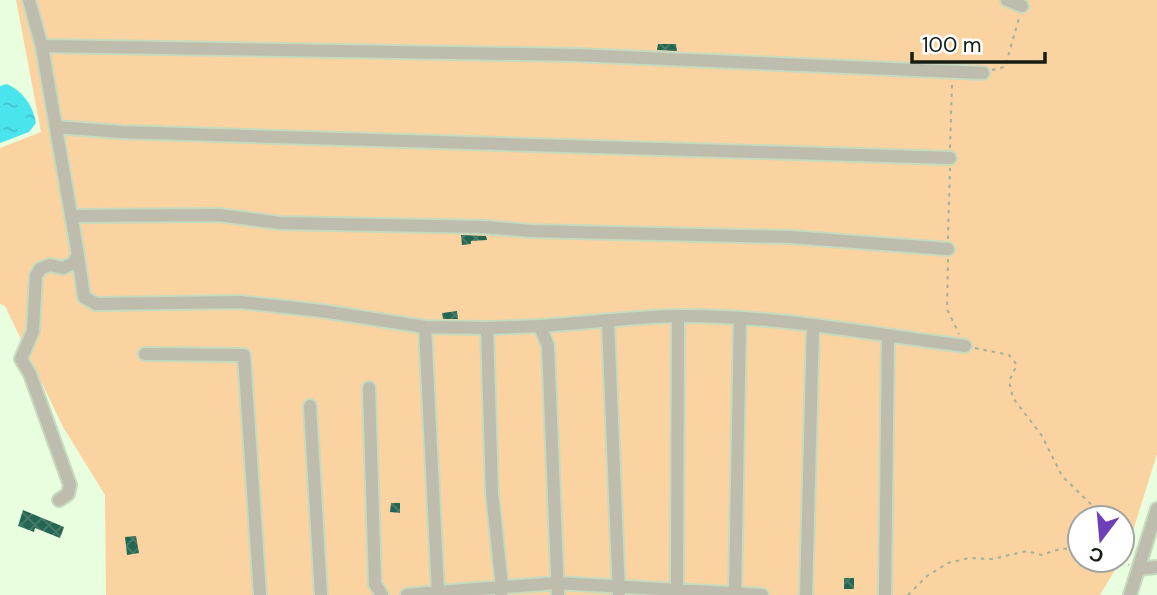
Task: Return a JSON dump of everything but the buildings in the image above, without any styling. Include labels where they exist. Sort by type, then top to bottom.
[{"type":"street","points":[[29,0],[42,46],[84,297],[96,304],[240,302],[425,327],[540,326],[678,316],[740,318],[965,346]]},
{"type":"street","points":[[1007,0],[1022,6]]},
{"type":"street","points":[[42,46],[576,55],[983,73]]},
{"type":"street","points":[[56,127],[121,132],[950,158]]},
{"type":"street","points":[[71,216],[219,215],[280,223],[790,237],[948,250]]},
{"type":"street","points":[[59,500],[68,494],[70,485],[30,374],[21,359],[33,331],[36,276],[40,269],[50,265],[63,268],[73,263],[78,255]]},
{"type":"street","points":[[677,590],[678,316]]},
{"type":"street","points":[[734,594],[740,318]]},
{"type":"street","points":[[608,321],[619,591]]},
{"type":"street","points":[[806,595],[813,325]]},
{"type":"street","points":[[540,326],[548,346],[558,589]]},
{"type":"street","points":[[425,327],[439,593]]},
{"type":"street","points":[[487,328],[492,493],[501,591]]},
{"type":"street","points":[[885,595],[888,337]]},
{"type":"street","points":[[145,354],[244,355],[260,595]]},
{"type":"street","points":[[369,388],[374,583],[382,595]]},
{"type":"street","points":[[310,406],[321,595]]},
{"type":"street","points":[[1130,595],[1157,509]]},
{"type":"street","points":[[1138,569],[1157,567]]},
{"type":"street","points":[[407,595],[558,589],[677,590],[762,595]]},
{"type":"path","points":[[983,73],[1005,66],[1022,6]]},
{"type":"path","points":[[952,81],[947,309],[965,346],[1009,355],[1017,365],[1009,381],[1013,398],[1042,436],[1062,476],[1091,504]]},
{"type":"path","points":[[908,595],[927,576],[948,563],[1027,551],[1041,555],[1066,549]]},
{"type":"shaded area","points":[[16,0],[1157,0],[1157,454],[1136,521],[1136,504],[1066,504],[1066,574],[1113,574],[1100,595],[106,595],[105,495],[63,427],[5,306],[0,304],[0,148],[41,132]]},
{"type":"water","points":[[7,84],[26,100],[36,123],[29,132],[0,143],[0,86]]}]
